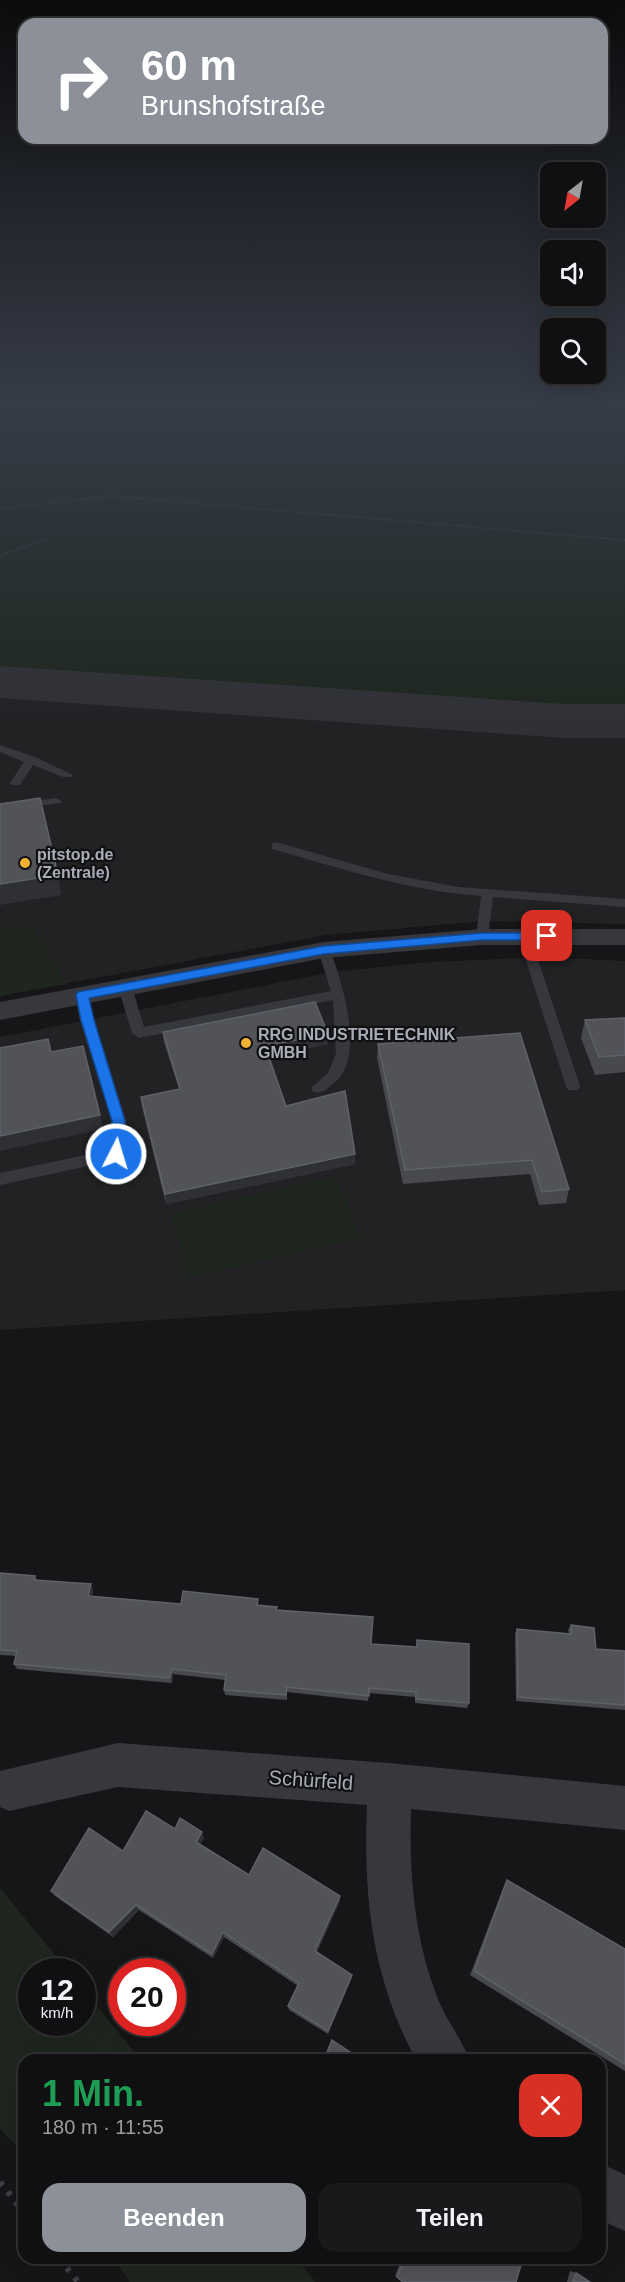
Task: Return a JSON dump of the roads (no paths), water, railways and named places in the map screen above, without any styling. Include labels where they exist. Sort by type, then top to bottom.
[{"type":"street","points":[[0,1011],[324,950],[482,936],[625,937]]},
{"type":"street","name":"Schürfeld","points":[[5,1786],[118,1765],[389,1785],[625,1808]]},
{"type":"street","points":[[389,1785],[388,1877],[405,1974],[431,2040],[442,2054]]},
{"type":"street","points":[[606,2193],[625,2205]]},
{"type":"lane","points":[[0,748],[67,775]]},
{"type":"lane","points":[[15,783],[31,759]]},
{"type":"lane","points":[[0,808],[56,801]]},
{"type":"lane","points":[[276,846],[387,878],[459,891],[625,903]]},
{"type":"lane","points":[[482,936],[487,894]]},
{"type":"lane","points":[[524,936],[573,1086]]},
{"type":"lane","points":[[318,1088],[334,1076],[343,1054],[339,994],[324,950]]},
{"type":"lane","points":[[125,987],[139,1033],[339,994]]},
{"type":"lane","points":[[0,1179],[116,1154],[119,1121],[87,1020],[82,995]]},
{"type":"place","name":"pitstop.de (Zentrale)","points":[[25,863]]},
{"type":"place","name":"RRG INDUSTRIETECHNIK GMBH","points":[[246,1043]]}]
